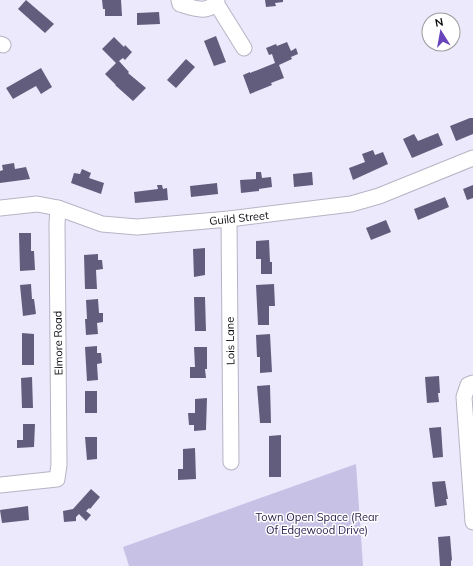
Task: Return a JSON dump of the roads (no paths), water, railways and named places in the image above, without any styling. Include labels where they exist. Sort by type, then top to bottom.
[{"type":"street","points":[[179,0],[180,4],[201,10],[210,8],[217,2],[244,48]]},
{"type":"street","name":"Guild Street","points":[[0,208],[37,204],[58,208],[102,224],[136,227],[229,219],[351,204],[379,196],[473,158]]},
{"type":"street","name":"Elmore Road","points":[[0,485],[57,479],[59,465],[58,208]]},
{"type":"street","name":"Lois Lane","points":[[229,219],[231,462]]},
{"type":"street","points":[[473,383],[468,385],[464,397],[473,522]]},
{"type":"park label","name":"Town Open Space (Rear Of Edgewood Drive)","points":[[317,523]]}]
